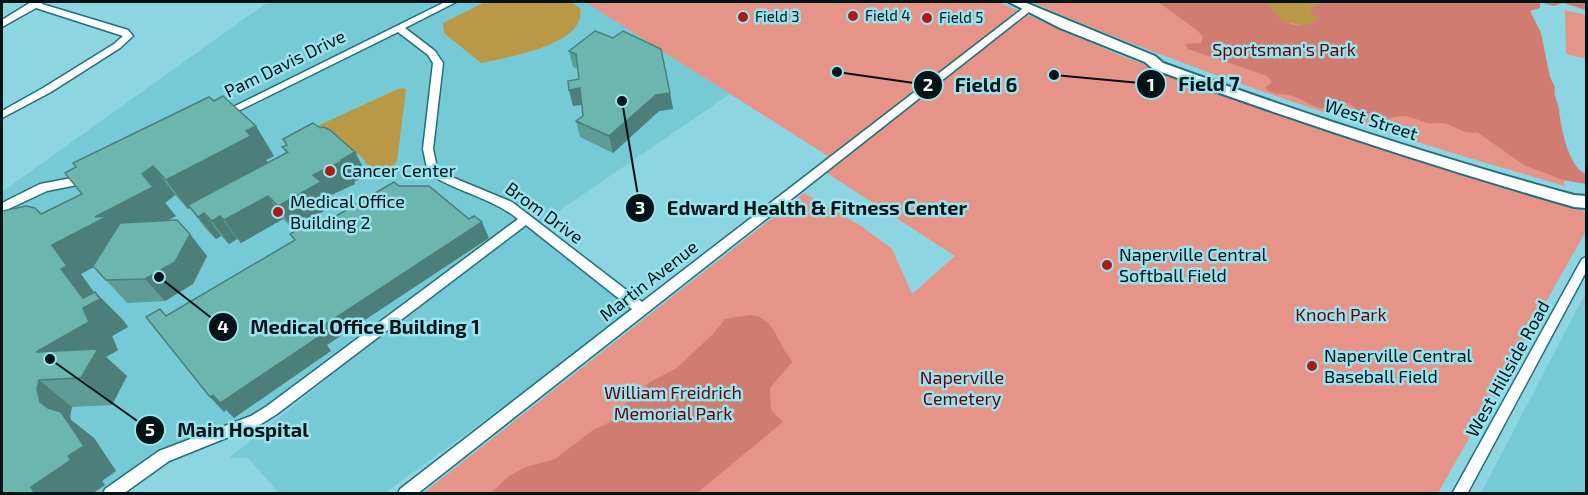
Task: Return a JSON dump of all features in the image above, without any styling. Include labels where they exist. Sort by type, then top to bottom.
[{"type":"street","name":"Pam Davis Drive","points":[[210,122],[451,2]]},
{"type":"street","name":"West Street","points":[[1015,2],[1197,81],[1335,129],[1546,194],[1574,201],[1587,201]]},
{"type":"street","points":[[2,24],[37,3],[125,32],[128,36],[117,46],[47,90],[2,115]]},
{"type":"street","name":"Martin Avenue","points":[[405,494],[1029,8]]},
{"type":"street","name":"Brom Drive","points":[[399,28],[432,53],[438,63],[428,149],[432,170],[453,184],[496,198],[527,218],[641,309]]},
{"type":"street","points":[[2,208],[44,187],[98,177]]},
{"type":"street","points":[[110,494],[164,456],[256,420],[272,410],[527,218]]},
{"type":"street","name":"West Hillside Road","points":[[1459,494],[1587,262]]},
{"type":"shaded area","points":[[268,2],[585,2],[730,94],[537,226],[526,219],[275,407],[156,460],[110,493],[2,493],[2,192]]},
{"type":"shaded area","points":[[485,2],[570,2],[580,8],[579,21],[572,31],[543,47],[481,63],[444,33],[443,23]]},
{"type":"shaded area","points":[[1266,2],[1322,2],[1309,9],[1312,15],[1320,17],[1305,26],[1282,21]]},
{"type":"shaded area","points":[[398,89],[406,90],[397,161],[389,171],[374,173],[359,154],[350,155],[302,133]]},
{"type":"shaded area","points":[[527,223],[632,312],[385,493],[279,493],[248,458],[229,458],[378,338]]},
{"type":"shaded area","points":[[1586,292],[1586,493],[1481,493]]},
{"type":"green space","name":"Knoch Park","points":[[585,2],[998,2],[1117,54],[1273,113],[1436,166],[1577,207],[1586,213],[1586,231],[1438,493],[422,494],[804,193],[861,226],[892,249],[912,294],[955,256],[816,166],[828,156]]},
{"type":"green space","name":"Sportsman's Park","points":[[1031,2],[1524,2],[1565,186],[1295,103],[1162,55]]},
{"type":"green space","name":"Sportsman's Park","points":[[1158,2],[1266,2],[1284,20],[1295,25],[1302,25],[1319,17],[1312,15],[1309,9],[1322,2],[1540,2],[1540,8],[1530,11],[1541,33],[1550,77],[1555,87],[1566,146],[1574,163],[1586,174],[1586,184],[1563,180],[1524,165],[1477,132],[1461,130],[1444,123],[1427,123],[1404,116],[1375,120],[1365,116],[1350,104],[1336,102],[1334,108],[1327,109],[1292,96],[1271,92],[1265,88],[1272,82],[1267,76],[1188,49],[1186,44],[1201,43],[1203,37],[1197,30]]},
{"type":"green space","points":[[1540,2],[1586,2],[1586,10],[1563,3],[1554,6]]},
{"type":"green space","points":[[1565,10],[1586,15],[1586,59],[1566,54]]},
{"type":"green space","name":"William Freidrich Memorial Park","points":[[750,315],[767,322],[792,362],[770,388],[771,410],[783,422],[697,493],[491,493],[509,476],[526,467],[555,459],[593,430],[614,420],[616,412],[650,382],[677,368],[714,333],[725,319]]},
{"type":"building","points":[[595,31],[613,38],[623,31],[661,49],[670,93],[656,95],[609,136],[576,121],[583,116],[580,88],[569,90],[568,81],[579,79],[576,54],[569,51]]},
{"type":"building","points":[[223,96],[256,126],[246,131],[251,136],[166,180],[153,166],[142,174],[153,187],[95,217],[108,216],[52,245],[67,266],[61,269],[83,298],[95,292],[100,299],[83,308],[89,322],[36,352],[98,349],[81,378],[39,380],[37,389],[40,402],[48,408],[61,412],[84,446],[68,456],[71,460],[31,487],[35,494],[2,494],[2,211],[26,206],[35,208],[41,214],[82,194],[65,173],[76,167],[73,163],[209,97],[214,101]]},
{"type":"building","points":[[313,123],[320,128],[330,130],[355,152],[313,175],[321,182],[278,206],[268,196],[224,220],[220,216],[212,221],[204,213],[198,217],[188,205],[288,152],[282,147],[287,145],[283,139]]},
{"type":"building","points":[[394,182],[399,186],[429,186],[469,219],[474,216],[482,222],[315,331],[320,336],[220,403],[213,395],[210,397],[146,317],[160,309],[166,316],[295,240],[290,234],[302,227],[305,230],[311,226],[314,229]]},
{"type":"building","points":[[177,220],[190,234],[175,262],[145,279],[106,280],[93,266],[120,223]]},
{"type":"place","name":"Field 4","points":[[853,16]]},
{"type":"place","name":"Field 3","points":[[743,17]]},
{"type":"place","name":"Field 5","points":[[927,18]]},
{"type":"place","name":"Field 6","points":[[837,72]]},
{"type":"place","name":"Field 7","points":[[1054,75]]},
{"type":"place","name":"Edward Health & Fitness Center","points":[[622,101]]},
{"type":"place","name":"Cancer Center","points":[[330,171]]},
{"type":"place","name":"Medical Office Building 2","points":[[278,212]]},
{"type":"place","name":"Naperville Central Softball Field","points":[[1107,265]]},
{"type":"place","name":"Medical Office Building 1","points":[[159,277]]},
{"type":"place","name":"Main Hospital","points":[[50,359]]},
{"type":"place","name":"Naperville Central Baseball Field","points":[[1312,366]]},
{"type":"park label","name":"Naperville Cemetery","points":[[962,388]]}]
